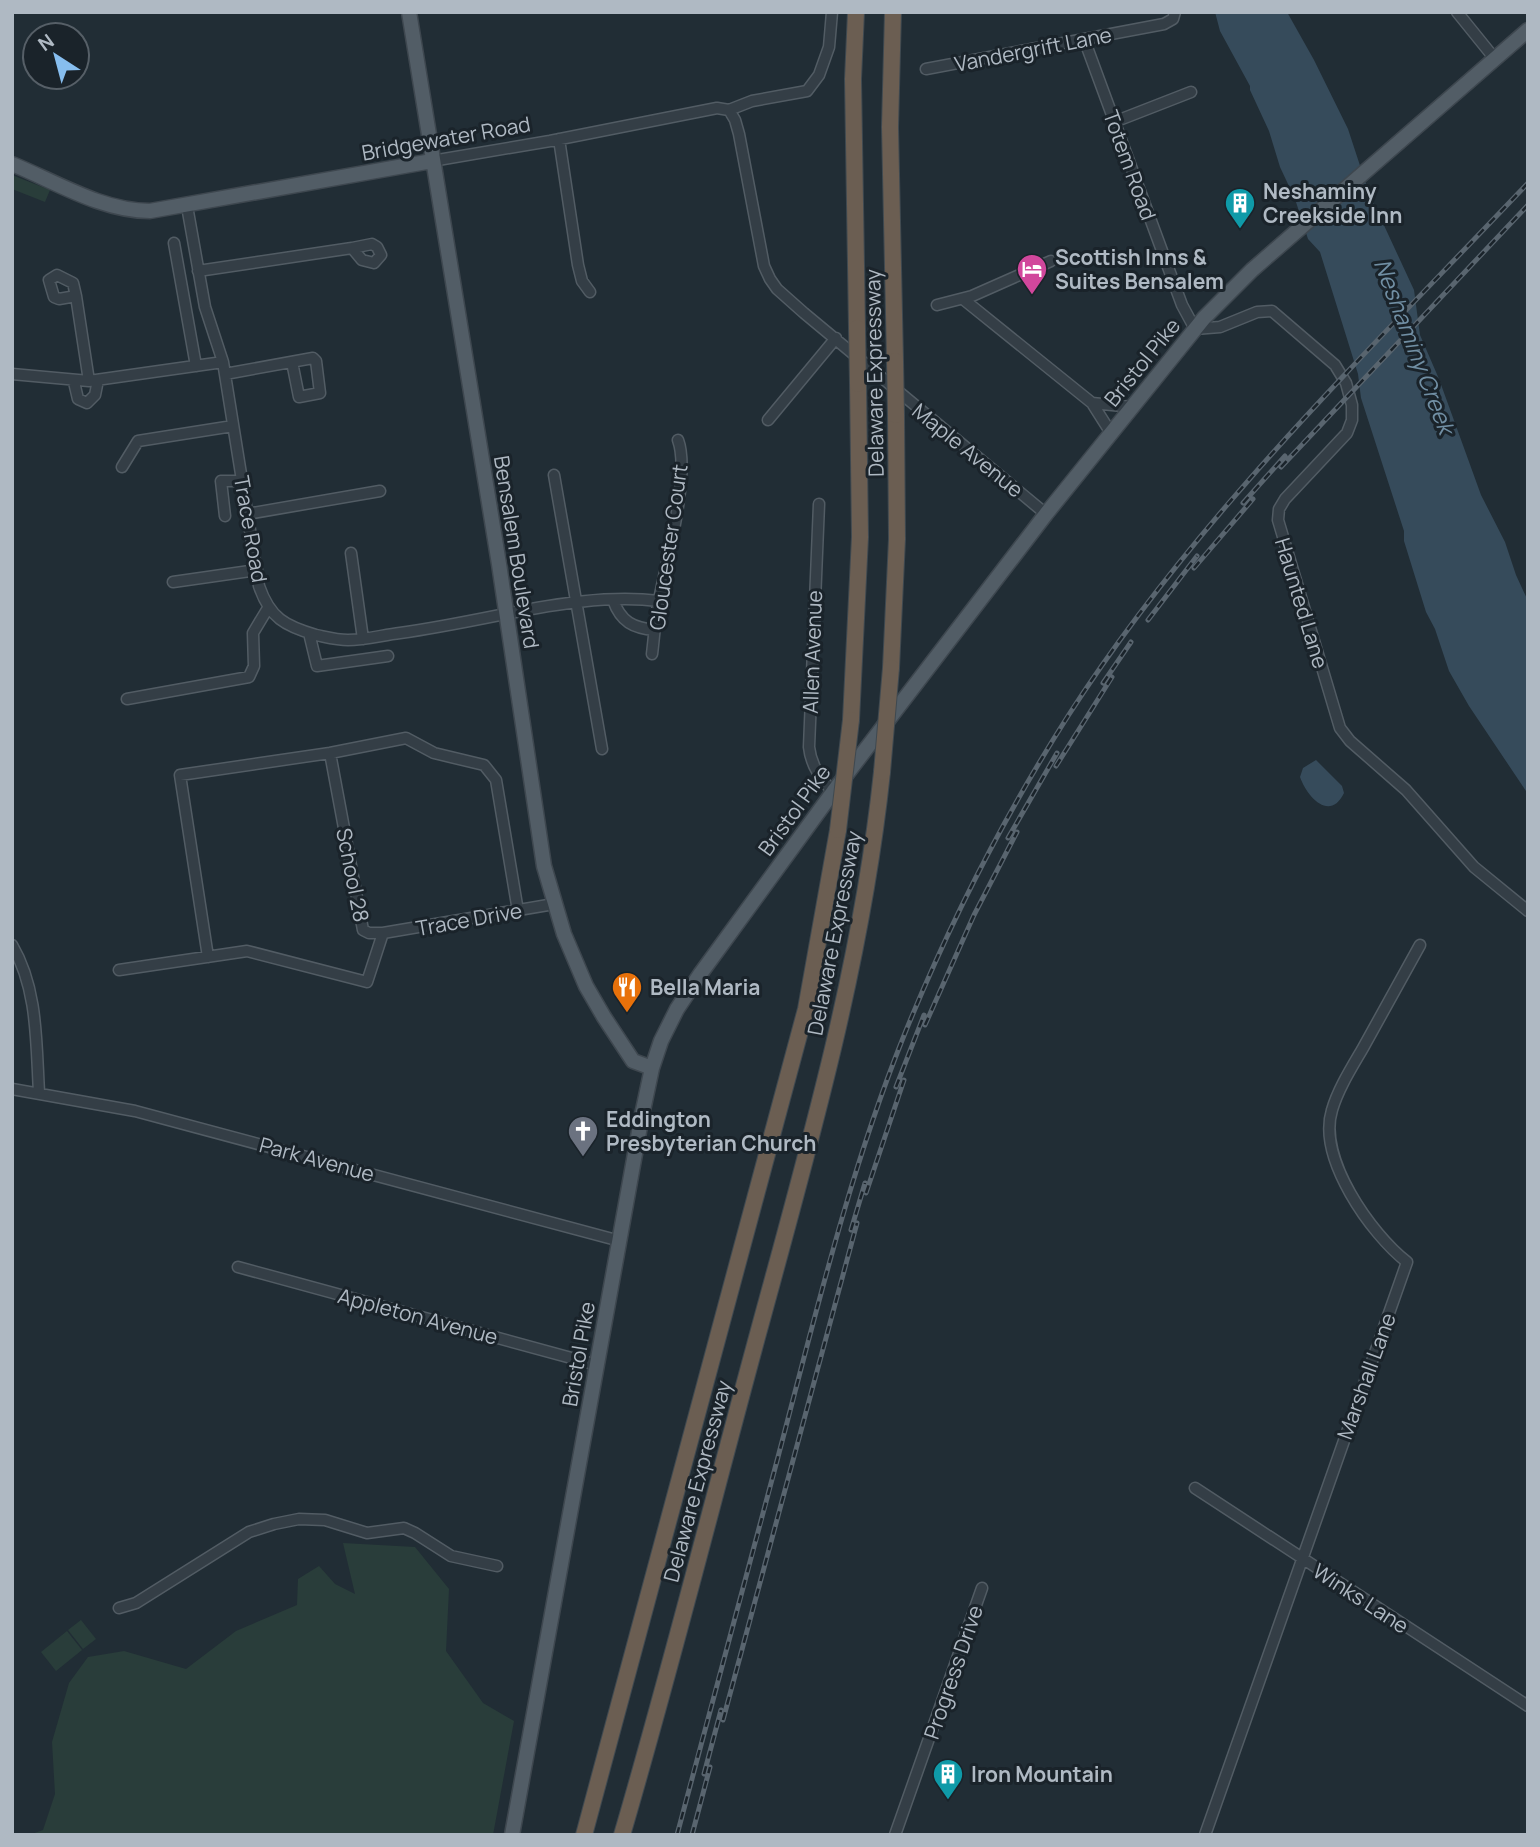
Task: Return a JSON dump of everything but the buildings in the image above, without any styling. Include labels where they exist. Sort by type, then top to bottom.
[{"type":"highway","name":"Delaware Expressway","points":[[584,1835],[806,1009],[838,830],[850,720],[860,537],[853,79],[856,12]]},
{"type":"highway","name":"Delaware Expressway","points":[[622,1835],[836,1038],[868,879],[882,772],[891,668],[897,539],[890,127],[893,12]]},
{"type":"main road","name":"Bensalem Boulevard","points":[[409,12],[506,613],[541,849],[554,904],[578,969],[604,1017],[633,1061],[652,1068]]},
{"type":"main road","name":"Bristol Pike","points":[[512,1835],[652,1068],[666,1031],[687,993],[833,792],[1046,514],[1213,308],[1367,169],[1528,30]]},
{"type":"main road","name":"Bridgewater Road","points":[[12,164],[86,196],[123,208],[150,211],[432,161]]},
{"type":"street","name":"Bridgewater Road","points":[[432,161],[717,108],[729,110],[752,101],[807,91],[819,75],[830,47],[832,12]]},
{"type":"street","name":"Vandergrift Lane","points":[[926,69],[1164,24],[1173,19],[1175,12]]},
{"type":"street","points":[[1457,12],[1495,59]]},
{"type":"street","name":"Totem Road","points":[[1084,40],[1182,305],[1195,329]]},
{"type":"street","points":[[1114,121],[1191,92]]},
{"type":"street","name":"Maple Avenue","points":[[729,110],[739,134],[761,255],[770,279],[788,299],[1046,514]]},
{"type":"street","points":[[559,139],[578,265],[582,281],[590,292]]},
{"type":"street","name":"Trace Road","points":[[187,206],[205,307],[224,368],[259,586],[268,608],[282,622],[309,633],[343,640],[363,639],[458,625],[506,613],[575,604],[613,600],[659,601]]},
{"type":"street","points":[[174,243],[196,366]]},
{"type":"street","points":[[198,271],[352,248]]},
{"type":"street","points":[[937,305],[963,299],[1051,261]]},
{"type":"street","points":[[74,382],[78,399],[87,403],[95,395],[76,296]]},
{"type":"street","points":[[963,299],[1092,403],[1111,433]]},
{"type":"street","points":[[1213,308],[1236,321]]},
{"type":"street","name":"Haunted Lane","points":[[1195,329],[1220,327],[1263,310],[1276,313],[1335,365],[1346,383],[1351,397],[1352,420],[1347,433],[1285,499],[1279,509],[1278,520],[1340,728],[1350,741],[1411,795],[1474,867],[1528,911]]},
{"type":"street","points":[[768,420],[836,338]]},
{"type":"street","points":[[12,374],[74,382],[196,366],[224,368],[292,362]]},
{"type":"street","points":[[1092,403],[1132,407]]},
{"type":"street","points":[[122,467],[138,441],[233,426]]},
{"type":"street","name":"Gloucester Court","points":[[652,654],[681,476],[681,449],[678,440]]},
{"type":"street","points":[[554,475],[602,749]]},
{"type":"street","points":[[225,516],[221,481],[242,481]]},
{"type":"street","points":[[247,514],[380,491]]},
{"type":"street","name":"Allen Avenue","points":[[819,503],[809,747],[812,764],[833,792]]},
{"type":"street","points":[[351,553],[363,639]]},
{"type":"street","points":[[173,582],[257,570]]},
{"type":"street","points":[[613,600],[630,625],[654,630]]},
{"type":"street","points":[[127,699],[249,677],[254,666],[254,633],[268,608]]},
{"type":"street","points":[[309,633],[317,666],[388,656]]},
{"type":"street","points":[[208,957],[180,775],[406,738],[434,753],[484,765],[496,780],[518,911]]},
{"type":"street","name":"School 28","points":[[119,970],[247,951],[367,982],[383,933],[363,930],[330,752]]},
{"type":"street","name":"Trace Drive","points":[[383,933],[554,904]]},
{"type":"street","name":"Marshall Lane","points":[[1205,1835],[1407,1262],[1373,1230],[1357,1207],[1342,1177],[1331,1140],[1331,1112],[1420,944]]},
{"type":"street","points":[[12,945],[28,976],[39,1092]]},
{"type":"street","name":"Park Avenue","points":[[12,1089],[135,1111],[620,1241]]},
{"type":"street","name":"Appleton Avenue","points":[[238,1267],[597,1365]]},
{"type":"street","name":"Winks Lane","points":[[1195,1488],[1528,1706]]},
{"type":"street","points":[[119,1608],[136,1603],[249,1532],[299,1519],[325,1520],[373,1533],[404,1528],[452,1556],[497,1566]]},
{"type":"street","name":"Progress Drive","points":[[895,1835],[982,1588]]},
{"type":"green space","points":[[12,175],[50,190],[45,202],[12,189]]},
{"type":"green space","points":[[343,1543],[415,1547],[449,1589],[446,1651],[483,1703],[514,1721],[493,1835],[29,1835],[43,1830],[55,1794],[52,1742],[69,1683],[88,1657],[124,1651],[186,1669],[236,1631],[297,1605],[298,1579],[319,1566],[335,1584],[355,1594]]},
{"type":"green space","points":[[81,1620],[96,1639],[83,1649],[68,1630]]},
{"type":"green space","points":[[67,1631],[82,1650],[56,1671],[41,1652]]},
{"type":"water","name":"Neshaminy Creek","points":[[1215,12],[1287,12],[1348,129],[1369,193],[1414,290],[1420,335],[1481,495],[1505,542],[1528,601],[1528,794],[1449,671],[1435,629],[1426,612],[1404,541],[1404,531],[1361,398],[1358,374],[1320,252],[1308,239],[1269,131],[1250,86],[1220,31]]},
{"type":"water","points":[[1316,760],[1342,786],[1344,793],[1332,806],[1326,806],[1313,798],[1300,777],[1303,768]]},
{"type":"railway","points":[[677,1835],[849,1193],[903,1038],[978,873],[1068,716],[1171,573],[1285,439],[1528,183]]},
{"type":"railway","points":[[1281,467],[1528,205]]},
{"type":"railway","points":[[1243,503],[1285,456]]},
{"type":"railway","points":[[1194,568],[1253,499]]},
{"type":"railway","points":[[1148,620],[1197,556]]},
{"type":"railway","points":[[1103,683],[1131,642]]},
{"type":"railway","points":[[1056,766],[1112,677]]},
{"type":"railway","points":[[1008,838],[1057,753]]},
{"type":"railway","points":[[925,1025],[974,915],[1017,832]]},
{"type":"railway","points":[[896,1087],[924,1015]]},
{"type":"railway","points":[[866,1193],[904,1080]]},
{"type":"railway","points":[[851,1230],[865,1183]]},
{"type":"railway","points":[[723,1720],[857,1223]]},
{"type":"railway","points":[[704,1774],[721,1710]]},
{"type":"railway","points":[[692,1835],[710,1767]]},
{"type":"place","name":"Neshaminy Creekside Inn","points":[[1240,230]]},
{"type":"place","name":"Scottish Inns & Suites Bensalem","points":[[1032,296]]},
{"type":"place","name":"Bella Maria","points":[[627,1014]]},
{"type":"place","name":"Eddington Presbyterian Church","points":[[583,1158]]},
{"type":"place","name":"Iron Mountain","points":[[948,1801]]}]
